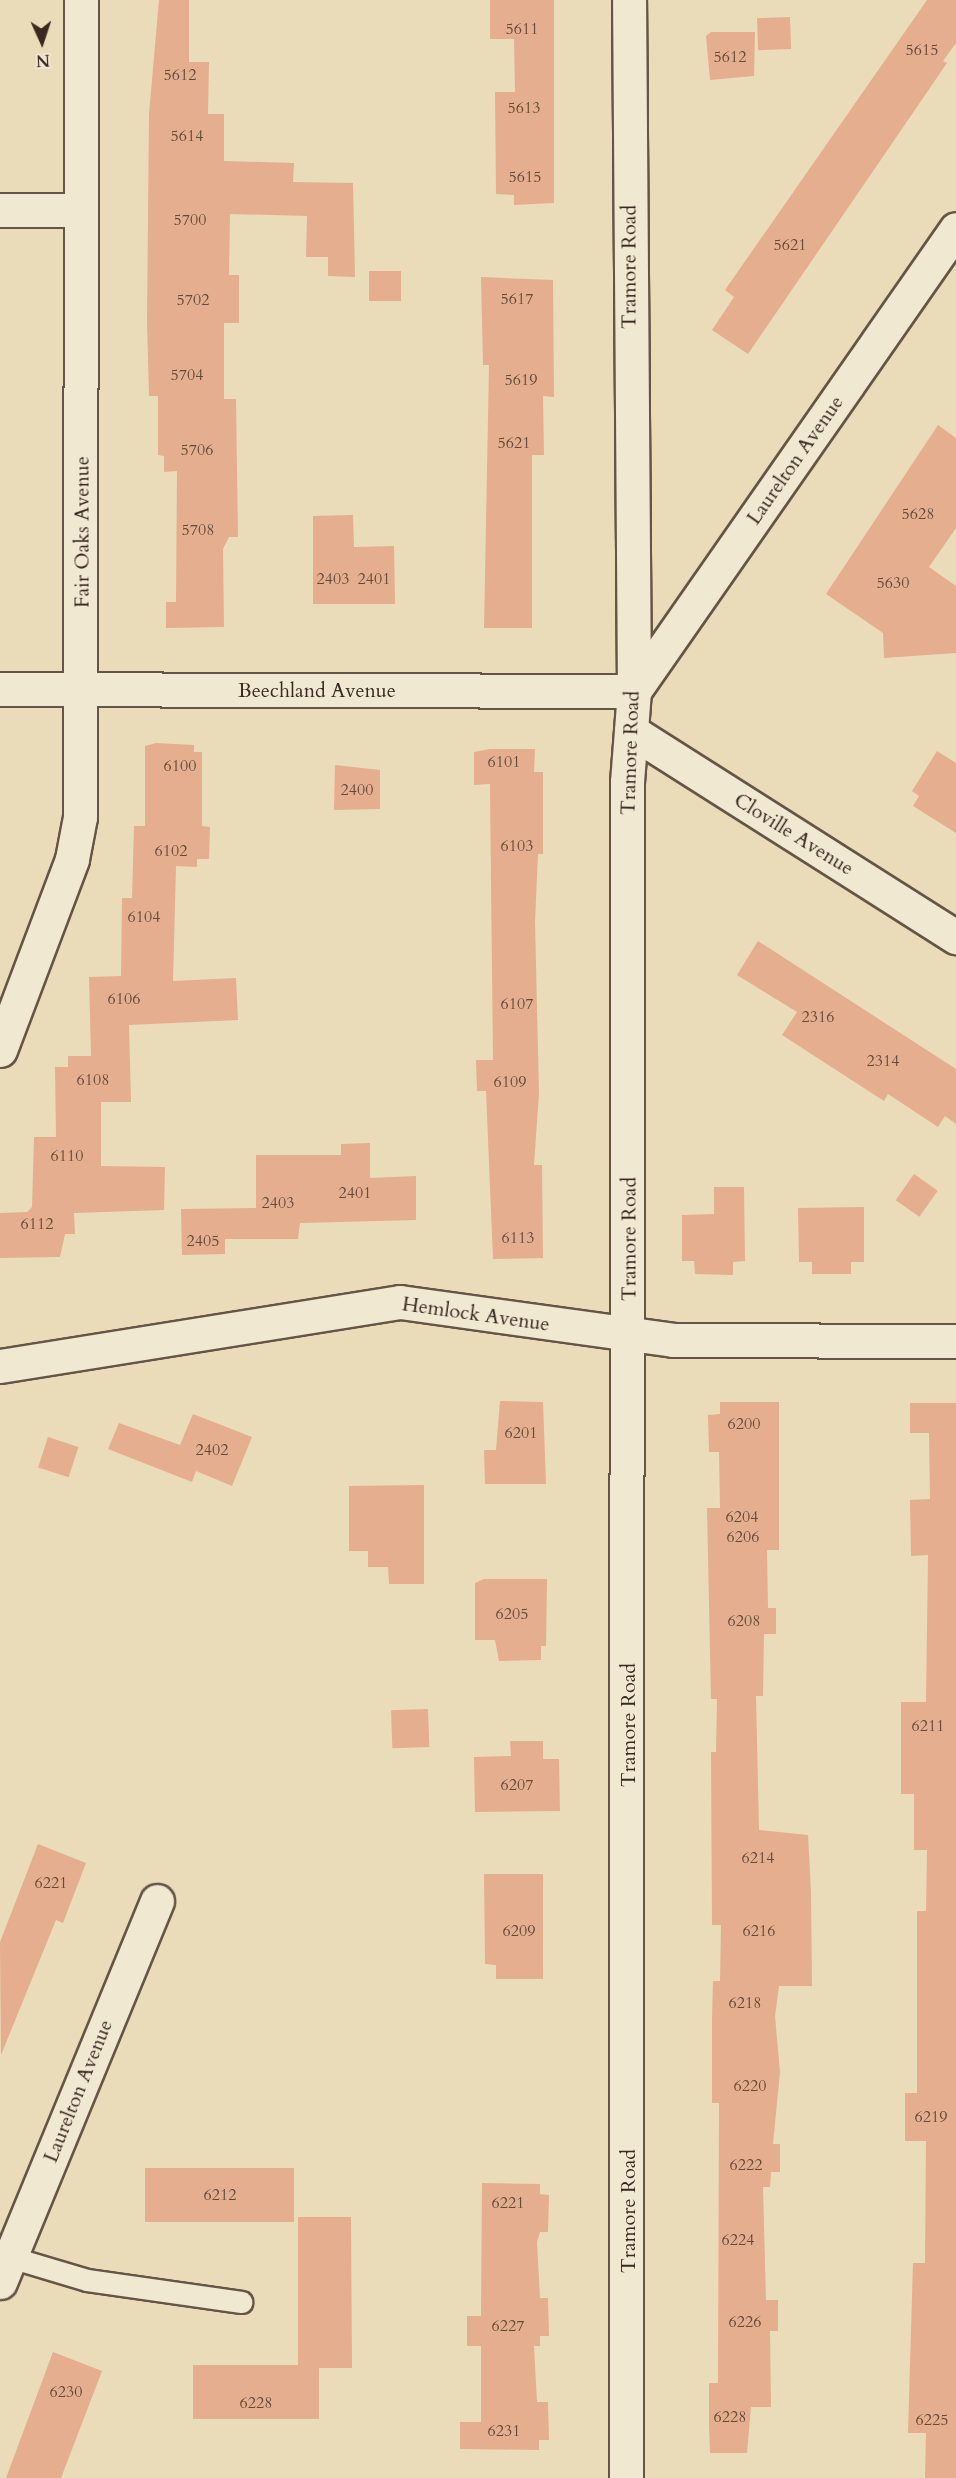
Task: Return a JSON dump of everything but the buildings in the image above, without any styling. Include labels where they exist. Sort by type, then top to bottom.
[{"type":"street","name":"Fair Oaks Avenue","points":[[0,1050],[72,859],[80,817],[82,690],[81,0]]},
{"type":"street","name":"Tramore Road","points":[[626,2478],[631,731],[634,691],[629,0]]},
{"type":"street","points":[[0,210],[81,210]]},
{"type":"street","name":"Laurelton Avenue","points":[[634,691],[956,229]]},
{"type":"street","name":"Beechland Avenue","points":[[0,690],[634,691]]},
{"type":"street","name":"Cloville Avenue","points":[[631,731],[956,937]]},
{"type":"street","name":"Hemlock Avenue","points":[[0,1366],[400,1302],[629,1336],[956,1341]]},
{"type":"street","name":"Laurelton Avenue","points":[[5,2270],[157,1901]]},
{"type":"lane","points":[[5,2270],[242,2302]]}]
